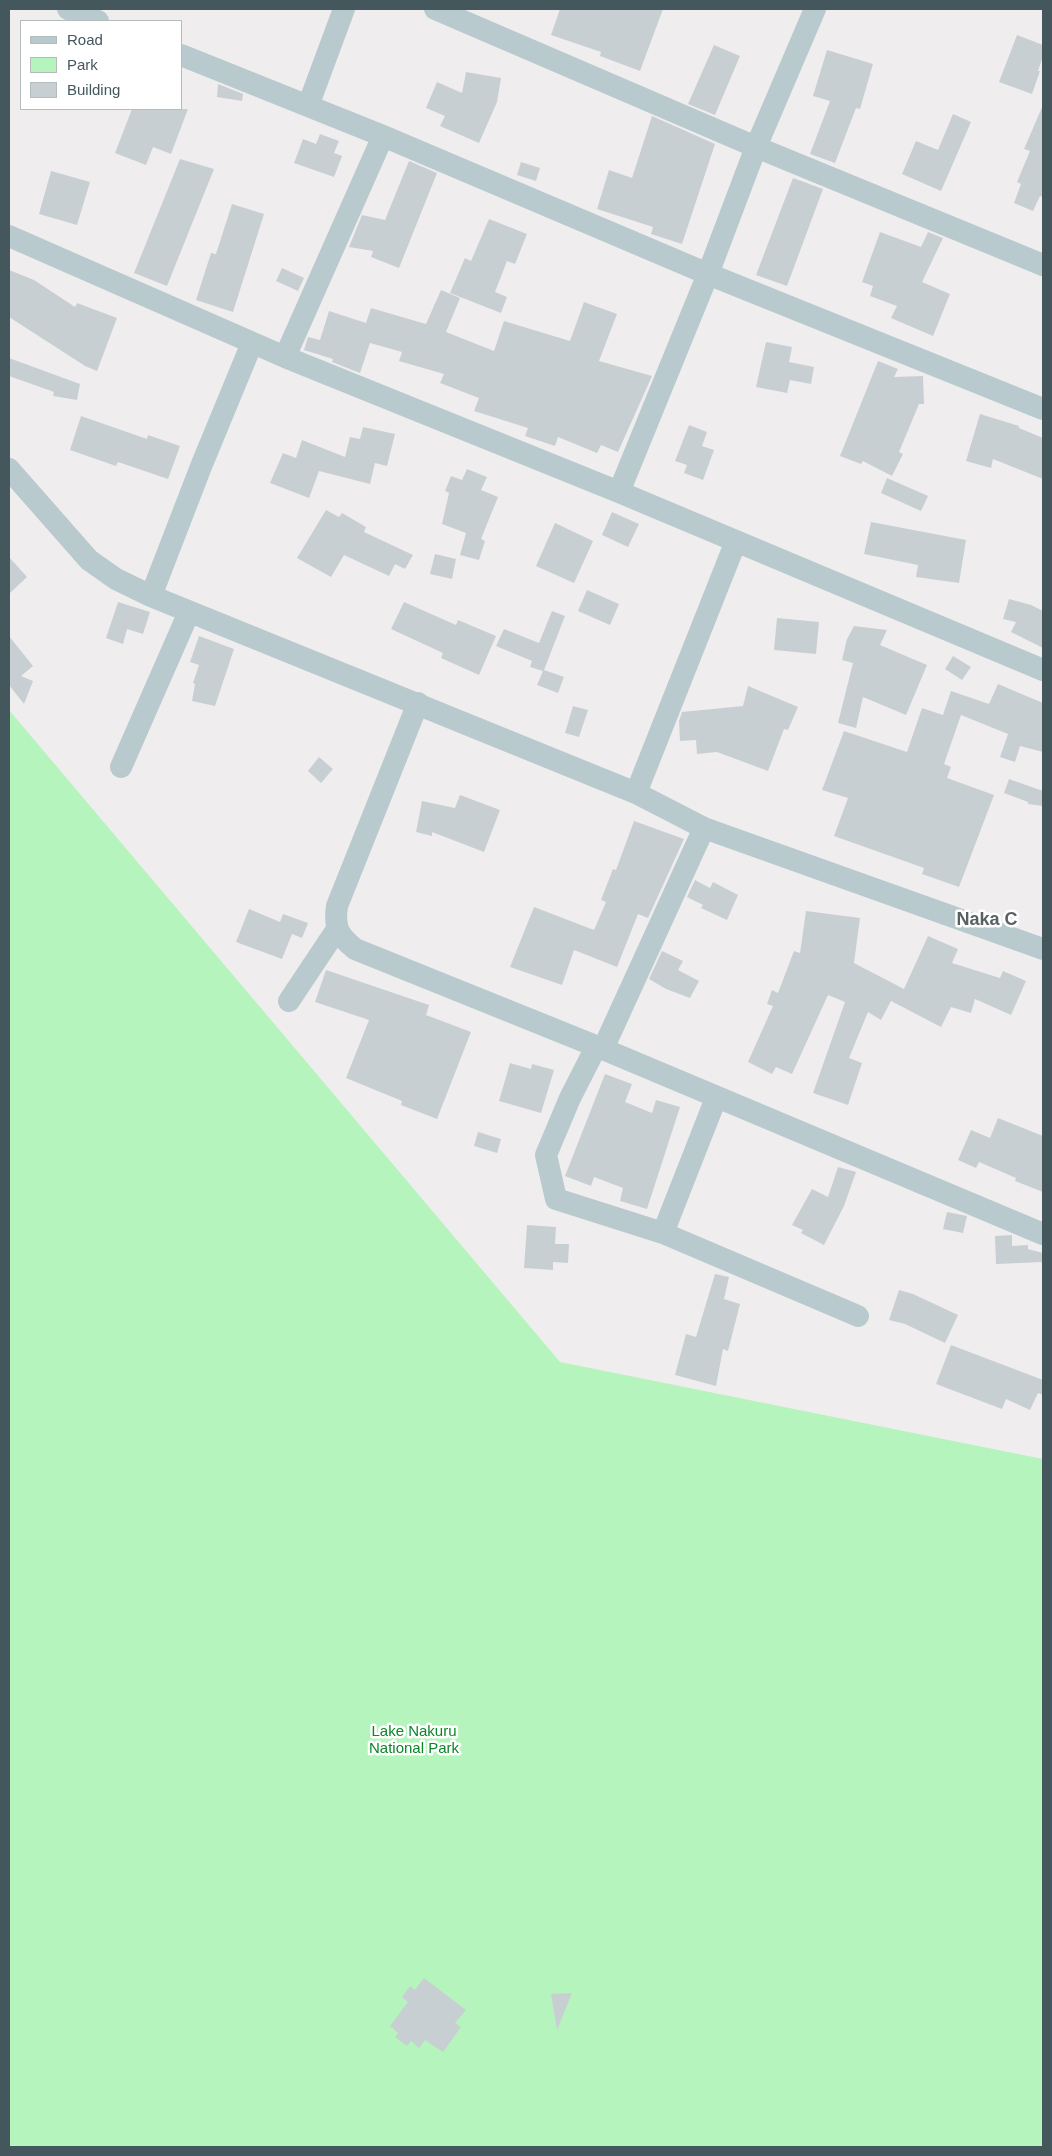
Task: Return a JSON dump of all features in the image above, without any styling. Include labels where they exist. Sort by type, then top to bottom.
[{"type":"street","points":[[68,9],[96,20]]},
{"type":"street","points":[[308,106],[344,9]]},
{"type":"street","points":[[435,9],[756,147],[1043,265]]},
{"type":"street","points":[[619,492],[708,274],[756,147],[815,9]]},
{"type":"street","points":[[182,55],[383,136],[708,274],[1043,409]]},
{"type":"street","points":[[285,357],[383,136]]},
{"type":"street","points":[[9,236],[285,357],[736,540],[1043,670]]},
{"type":"street","points":[[151,596],[252,342]]},
{"type":"street","points":[[9,469],[89,560],[116,579],[151,596],[636,793],[704,828],[1043,949]]},
{"type":"street","points":[[636,793],[736,540]]},
{"type":"street","points":[[121,767],[189,612]]},
{"type":"street","points":[[418,703],[337,906],[335,921],[343,939],[355,949],[599,1048],[1043,1234]]},
{"type":"street","points":[[704,828],[599,1048],[570,1098],[546,1155],[556,1199],[663,1233],[858,1316]]},
{"type":"street","points":[[289,1001],[338,930]]},
{"type":"street","points":[[663,1233],[716,1098]]},
{"type":"green space","name":"Lake Nakuru National Park","points":[[9,710],[560,1362],[1043,1459],[1043,2147],[9,2147]]},
{"type":"building","points":[[560,9],[663,9],[640,71],[600,56],[601,52],[551,35]]},
{"type":"building","points":[[1017,35],[1043,45],[1043,56],[1038,71],[1040,71],[1032,94],[999,82]]},
{"type":"building","points":[[714,45],[740,56],[715,115],[688,104]]},
{"type":"building","points":[[827,50],[873,64],[860,109],[856,108],[835,163],[810,154],[830,101],[813,96]]},
{"type":"building","points":[[466,72],[501,78],[497,102],[479,143],[440,126],[445,116],[426,108],[437,82],[462,93]]},
{"type":"building","points":[[218,84],[243,94],[242,101],[217,97]]},
{"type":"building","points":[[1043,105],[1043,197],[1040,196],[1033,211],[1014,203],[1021,184],[1017,182],[1030,151],[1024,149]]},
{"type":"building","points":[[188,109],[171,154],[153,147],[146,165],[115,153],[132,110]]},
{"type":"building","points":[[953,114],[971,122],[941,191],[902,174],[916,141],[938,150]]},
{"type":"building","points":[[652,116],[715,144],[682,244],[651,234],[653,227],[597,209],[609,170],[632,178]]},
{"type":"building","points":[[320,134],[339,141],[334,153],[342,156],[334,177],[294,163],[303,139],[316,144]]},
{"type":"building","points":[[180,159],[214,169],[167,286],[134,273]]},
{"type":"building","points":[[409,161],[437,173],[399,268],[371,257],[373,251],[349,247],[362,215],[385,220]]},
{"type":"building","points":[[521,162],[540,168],[536,181],[517,175]]},
{"type":"building","points":[[51,171],[90,182],[77,225],[39,214]]},
{"type":"building","points":[[793,178],[823,189],[787,286],[756,275]]},
{"type":"building","points":[[232,204],[264,214],[233,312],[196,300],[211,253],[216,254]]},
{"type":"building","points":[[489,219],[527,234],[515,264],[507,261],[495,292],[507,297],[501,313],[450,293],[465,258],[471,261]]},
{"type":"building","points":[[880,232],[921,247],[928,232],[943,238],[922,282],[950,294],[933,336],[891,318],[897,306],[870,296],[873,286],[862,282]]},
{"type":"building","points":[[282,268],[304,278],[298,291],[276,281]]},
{"type":"building","points":[[9,270],[34,280],[75,307],[77,303],[117,318],[97,371],[85,366],[9,317]]},
{"type":"building","points":[[441,290],[460,298],[446,332],[494,351],[504,321],[570,341],[584,302],[617,314],[599,361],[652,376],[618,452],[601,445],[597,453],[558,437],[555,446],[525,436],[528,428],[474,411],[479,398],[440,383],[444,374],[399,361],[402,352],[370,343],[360,373],[332,362],[333,359],[304,350],[308,337],[320,340],[329,311],[366,323],[371,308],[426,324]]},
{"type":"building","points":[[766,342],[792,347],[789,362],[814,367],[811,384],[790,380],[787,393],[756,387]]},
{"type":"building","points":[[9,358],[80,384],[77,400],[53,396],[54,392],[9,376]]},
{"type":"building","points":[[878,361],[898,369],[894,377],[923,376],[924,404],[919,404],[899,452],[903,454],[892,476],[863,461],[861,464],[840,456]]},
{"type":"building","points":[[980,414],[1019,426],[1019,428],[1043,438],[1043,479],[993,459],[991,468],[966,461]]},
{"type":"building","points":[[81,416],[147,439],[148,435],[180,446],[168,479],[118,462],[116,466],[70,450]]},
{"type":"building","points":[[689,425],[707,432],[702,446],[714,450],[703,480],[684,473],[687,465],[675,461]]},
{"type":"building","points":[[363,427],[395,434],[387,466],[375,463],[370,484],[319,471],[309,498],[270,483],[283,453],[296,458],[302,440],[345,457],[350,437],[360,439]]},
{"type":"building","points":[[467,469],[487,477],[481,490],[498,497],[481,539],[485,541],[479,560],[460,555],[466,533],[442,524],[449,493],[445,491],[451,476],[462,480]]},
{"type":"building","points":[[887,478],[928,496],[921,511],[881,493]]},
{"type":"building","points":[[326,510],[339,517],[342,513],[366,527],[364,532],[413,555],[405,569],[395,564],[389,576],[344,555],[331,577],[297,558]]},
{"type":"building","points":[[612,512],[639,524],[628,547],[602,535]]},
{"type":"building","points":[[871,522],[966,540],[959,583],[916,577],[918,565],[864,554]]},
{"type":"building","points":[[555,523],[593,541],[574,583],[536,566]]},
{"type":"building","points":[[435,554],[456,559],[452,579],[430,574]]},
{"type":"building","points":[[9,557],[27,577],[9,594]]},
{"type":"building","points":[[587,590],[619,604],[610,625],[578,611]]},
{"type":"building","points":[[1009,599],[1031,605],[1043,611],[1043,648],[1011,632],[1016,622],[1003,619]]},
{"type":"building","points":[[118,602],[150,612],[143,634],[127,629],[123,644],[106,638]]},
{"type":"building","points":[[404,602],[456,625],[458,620],[496,636],[479,675],[441,658],[443,653],[391,629]]},
{"type":"building","points":[[552,611],[565,616],[544,670],[564,677],[558,693],[537,685],[543,671],[530,667],[532,661],[496,646],[504,629],[539,643]]},
{"type":"building","points":[[777,618],[819,622],[816,654],[774,650]]},
{"type":"building","points":[[854,626],[887,630],[880,645],[927,665],[906,715],[863,697],[856,728],[838,723],[853,663],[842,660],[847,639]]},
{"type":"building","points":[[9,636],[33,666],[21,676],[33,681],[24,704],[9,685]]},
{"type":"building","points":[[199,636],[234,649],[215,706],[192,701],[195,684],[193,683],[199,665],[190,662]]},
{"type":"building","points":[[953,656],[971,667],[962,680],[945,669]]},
{"type":"building","points":[[998,684],[1043,703],[1043,752],[1020,746],[1015,762],[1000,757],[1008,734],[961,715],[944,764],[951,767],[947,778],[994,795],[959,887],[922,874],[924,868],[834,836],[848,798],[822,790],[844,731],[907,752],[922,708],[943,715],[951,691],[989,704]]},
{"type":"building","points":[[748,686],[798,707],[788,730],[784,729],[768,771],[717,752],[697,754],[696,740],[680,741],[679,721],[682,712],[743,706]]},
{"type":"building","points":[[573,706],[588,710],[579,737],[565,733]]},
{"type":"building","points":[[319,757],[333,769],[321,783],[308,771]]},
{"type":"building","points":[[1009,779],[1043,791],[1043,806],[1028,804],[1028,802],[1004,793]]},
{"type":"building","points":[[460,795],[500,810],[484,852],[432,832],[432,836],[416,832],[422,801],[455,808]]},
{"type":"building","points":[[634,821],[684,839],[648,918],[638,914],[617,967],[574,950],[562,985],[510,967],[534,907],[594,930],[606,902],[601,900],[613,869],[616,870]]},
{"type":"building","points":[[695,880],[710,888],[713,882],[738,895],[727,920],[701,908],[703,905],[687,897]]},
{"type":"building","points":[[249,909],[280,922],[283,914],[308,923],[302,938],[292,934],[282,959],[236,942]]},
{"type":"building","points":[[806,911],[860,918],[854,963],[904,989],[928,936],[958,949],[952,963],[1000,978],[1003,971],[1026,981],[1011,1015],[975,999],[971,1013],[951,1007],[941,1027],[891,1001],[881,1020],[868,1012],[849,1058],[862,1063],[848,1105],[813,1093],[845,1002],[828,995],[792,1074],[776,1067],[772,1074],[748,1062],[773,1006],[767,1004],[772,990],[778,993],[794,951],[800,953]]},
{"type":"building","points":[[662,951],[683,961],[678,970],[699,981],[690,998],[666,989],[649,979]]},
{"type":"building","points":[[326,970],[429,1005],[426,1015],[471,1032],[437,1119],[401,1105],[402,1101],[346,1078],[369,1020],[315,1002]]},
{"type":"building","points":[[510,1063],[531,1069],[532,1064],[554,1070],[541,1113],[499,1101]]},
{"type":"building","points":[[605,1074],[632,1084],[625,1102],[652,1113],[656,1100],[680,1107],[647,1209],[620,1201],[623,1188],[594,1177],[591,1186],[565,1176]]},
{"type":"building","points":[[998,1118],[1043,1136],[1043,1192],[1015,1181],[1016,1178],[979,1162],[976,1168],[958,1160],[971,1130],[990,1138]]},
{"type":"building","points":[[478,1132],[501,1139],[497,1153],[474,1146]]},
{"type":"building","points":[[838,1167],[856,1172],[844,1206],[824,1245],[801,1233],[803,1230],[792,1225],[812,1189],[828,1197]]},
{"type":"building","points":[[947,1212],[967,1216],[963,1233],[943,1229]]},
{"type":"building","points":[[527,1225],[556,1227],[555,1244],[569,1244],[568,1263],[553,1262],[553,1270],[524,1268]]},
{"type":"building","points":[[1012,1235],[1012,1246],[1028,1245],[1028,1249],[1043,1253],[1043,1262],[996,1264],[995,1236]]},
{"type":"building","points":[[715,1274],[729,1277],[724,1299],[740,1304],[728,1351],[723,1349],[716,1386],[675,1375],[686,1334],[696,1337]]},
{"type":"building","points":[[899,1290],[913,1294],[958,1315],[945,1343],[905,1324],[889,1320]]},
{"type":"building","points":[[951,1345],[1043,1380],[1043,1395],[1038,1393],[1030,1410],[1006,1399],[1002,1409],[936,1384]]},
{"type":"building","points":[[424,1978],[466,2010],[455,2023],[461,2027],[443,2052],[425,2040],[419,2048],[411,2041],[407,2046],[395,2037],[398,2033],[390,2026],[408,2002],[402,1997],[410,1986],[415,1990]]},
{"type":"building","points":[[572,1993],[557,2030],[551,1994]]},
{"type":"district","name":"Naka C","points":[[987,920]]}]
